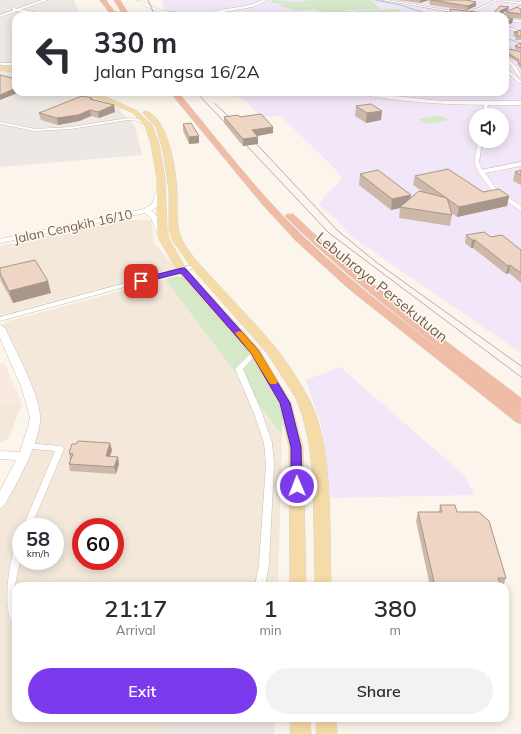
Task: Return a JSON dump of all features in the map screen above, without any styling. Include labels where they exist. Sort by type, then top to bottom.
[{"type":"highway","points":[[102,0],[112,12]]},
{"type":"highway","points":[[111,0],[117,12]]},
{"type":"highway","points":[[117,0],[124,12]]},
{"type":"highway","points":[[124,0],[128,12]]},
{"type":"highway","name":"Lebuhraya Persekutuan","points":[[177,96],[265,202],[299,238],[353,287],[521,419]]},
{"type":"highway","name":"Lebuhraya Persekutuan","points":[[187,96],[271,196],[321,246],[364,283],[521,405]]},
{"type":"main road","points":[[0,65],[12,65]]},
{"type":"main road","points":[[0,65],[12,70]]},
{"type":"main road","points":[[97,96],[124,106],[135,112],[148,125],[156,147],[161,189],[162,230],[164,239],[182,270],[255,352],[285,403],[296,447],[298,582]]},
{"type":"main road","points":[[111,96],[139,108],[159,126],[167,151],[173,191],[174,230],[178,241],[196,266],[272,351],[302,398],[310,417],[316,443],[321,485],[323,582]]},
{"type":"main road","points":[[300,722],[301,734]]},
{"type":"main road","points":[[326,722],[327,734]]},
{"type":"street","points":[[15,10],[40,0]]},
{"type":"street","points":[[0,15],[46,0]]},
{"type":"street","points":[[138,0],[151,8],[170,12]]},
{"type":"street","points":[[220,12],[256,6],[266,0]]},
{"type":"street","points":[[383,0],[462,12]]},
{"type":"street","points":[[471,12],[497,0],[521,4]]},
{"type":"street","points":[[509,12],[521,7]]},
{"type":"street","points":[[15,10],[28,12]]},
{"type":"street","points":[[509,20],[520,22]]},
{"type":"street","points":[[509,25],[520,22]]},
{"type":"street","points":[[509,28],[521,32]]},
{"type":"street","points":[[509,49],[521,53]]},
{"type":"street","points":[[509,61],[521,81]]},
{"type":"street","points":[[509,71],[521,81]]},
{"type":"street","points":[[381,96],[421,101],[486,104],[521,103]]},
{"type":"street","points":[[486,104],[486,108]]},
{"type":"street","points":[[124,106],[132,114],[132,116],[128,119]]},
{"type":"street","points":[[0,123],[29,129],[46,130],[71,128],[128,119],[139,120],[148,125]]},
{"type":"street","points":[[479,148],[477,163],[481,172],[495,191],[521,209]]},
{"type":"street","points":[[481,172],[521,164]]},
{"type":"street","points":[[146,211],[155,205],[161,189]]},
{"type":"street","points":[[146,211],[153,214],[158,230],[164,239]]},
{"type":"street","name":"Jalan Cengkih 16/10","points":[[0,241],[146,211]]},
{"type":"street","points":[[0,319],[196,266]]},
{"type":"street","points":[[0,328],[35,412],[32,431],[25,451],[0,503]]},
{"type":"street","points":[[255,352],[239,369],[258,414],[268,443],[270,465],[264,564],[261,582]]},
{"type":"street","points":[[0,454],[60,448],[31,518]]},
{"type":"street","points":[[12,566],[3,600],[6,614],[12,620]]},
{"type":"shaded area","points":[[0,0],[74,0],[78,12],[12,12],[12,96],[98,96],[95,98],[118,108],[135,126],[142,155],[0,167]]},
{"type":"shaded area","points":[[162,0],[521,0],[521,353],[349,235],[338,221],[319,205],[326,194],[339,183],[341,177],[336,170],[281,116],[261,117],[243,99],[236,96],[509,96],[509,12],[163,12],[164,10]]},
{"type":"shaded area","points":[[123,220],[151,220],[154,243],[174,266],[172,269],[0,315],[0,246]]},
{"type":"shaded area","points":[[165,279],[282,435],[278,582],[12,582],[12,722],[172,722],[156,734],[0,734],[0,498],[39,404],[0,327],[6,322]]},
{"type":"shaded area","points":[[4,362],[22,404],[0,404],[0,363]]},
{"type":"shaded area","points":[[340,367],[465,476],[474,495],[330,498],[322,428],[306,380]]},
{"type":"shaded area","points":[[0,404],[22,404],[8,439],[0,443]]},
{"type":"shaded area","points":[[172,722],[275,722],[274,734],[156,734]]},
{"type":"green space","points":[[272,0],[297,2],[311,0],[371,0],[380,9],[339,10],[350,12],[326,12],[312,9],[296,10],[279,6],[281,4],[271,2]]},
{"type":"green space","points":[[399,9],[402,12],[356,12],[355,11]]},
{"type":"green space","points":[[439,115],[449,120],[428,124],[418,119]]},
{"type":"green space","points":[[177,276],[182,277],[255,356],[283,402],[282,435],[165,279]]},
{"type":"building","points":[[431,0],[466,0],[476,2],[468,6]]},
{"type":"building","points":[[500,6],[509,7],[500,12],[495,12]]},
{"type":"building","points":[[517,7],[521,9],[521,14],[506,12]]},
{"type":"building","points":[[450,9],[476,12],[451,12]]},
{"type":"building","points":[[521,30],[521,36],[516,36],[518,33],[514,32]]},
{"type":"building","points":[[520,43],[521,48],[515,46]]},
{"type":"building","points":[[509,50],[521,52],[521,65],[518,61],[519,60],[509,54]]},
{"type":"building","points":[[0,75],[12,78],[12,90],[0,95]]},
{"type":"building","points":[[82,96],[114,105],[98,112],[90,110],[78,115],[57,118],[39,113]]},
{"type":"building","points":[[371,104],[382,111],[367,113],[356,106]]},
{"type":"building","points":[[261,114],[273,127],[252,130],[258,137],[243,139],[224,117],[238,115],[240,117]]},
{"type":"building","points":[[191,123],[199,136],[189,137],[183,124]]},
{"type":"building","points":[[448,169],[483,192],[499,189],[509,196],[459,207],[415,176]]},
{"type":"building","points":[[378,170],[411,195],[392,199],[360,174]]},
{"type":"building","points":[[521,170],[521,175],[515,172]]},
{"type":"building","points":[[419,191],[447,198],[452,215],[400,207]]},
{"type":"building","points":[[484,232],[491,237],[502,235],[521,250],[521,273],[510,265],[508,266],[475,240],[472,240],[466,235]]},
{"type":"building","points":[[35,260],[48,281],[9,291],[0,273],[0,268]]},
{"type":"building","points":[[78,441],[110,443],[106,456],[118,457],[114,467],[69,464],[73,454],[69,453],[72,444],[76,444]]},
{"type":"building","points":[[440,505],[455,505],[457,512],[479,512],[489,521],[506,578],[498,578],[500,582],[434,582],[418,512],[442,512]]},
{"type":"waterway","points":[[375,0],[400,5],[422,12]]},
{"type":"waterway","points":[[509,39],[521,43]]},
{"type":"tram line","points":[[148,0],[153,12]]},
{"type":"tram line","points":[[200,96],[329,233],[521,377]]},
{"type":"tram line","points":[[214,103],[236,123]]},
{"type":"tram line","points":[[249,136],[337,230],[376,262],[521,366]]},
{"type":"slow traffic","points":[[239,333],[259,357],[273,382]]},
{"type":"route","points":[[141,281],[182,270],[259,357],[285,403],[296,447],[297,486]]}]
